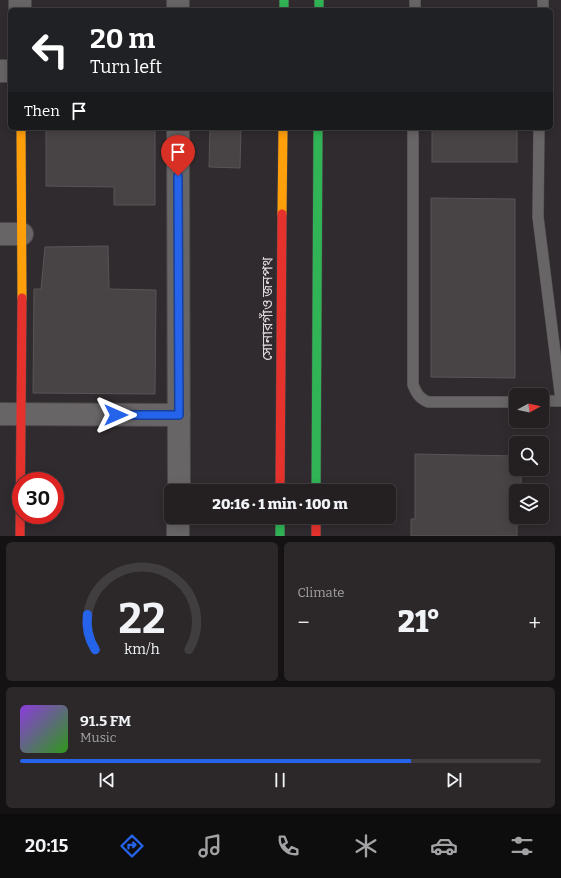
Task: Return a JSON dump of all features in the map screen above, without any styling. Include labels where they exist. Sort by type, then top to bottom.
[{"type":"main road","points":[[20,536],[10,414],[22,234],[21,130]]},
{"type":"main road","name":"সোনারগাঁও জনপথ","points":[[280,484],[283,130]]},
{"type":"main road","points":[[316,484],[318,130]]},
{"type":"main road","points":[[280,524],[280,536]]},
{"type":"main road","points":[[316,524],[316,536]]},
{"type":"street","points":[[178,130],[179,484]]},
{"type":"street","points":[[0,234],[22,234]]},
{"type":"street","points":[[10,414],[179,415]]},
{"type":"street","points":[[178,524],[178,536]]},
{"type":"lane","points":[[413,130],[413,385],[417,394],[428,402],[509,402]]},
{"type":"lane","points":[[540,130],[538,217],[561,401],[549,401]]},
{"type":"building","points":[[46,130],[155,130],[155,205],[114,205],[114,187],[46,186]]},
{"type":"building","points":[[210,130],[241,130],[240,168],[209,167]]},
{"type":"building","points":[[432,130],[517,130],[517,162],[432,162]]},
{"type":"building","points":[[431,198],[515,199],[515,378],[431,377]]},
{"type":"building","points":[[108,246],[109,289],[156,290],[155,394],[33,393],[34,289],[41,289],[45,247]]},
{"type":"building","points":[[415,454],[509,456],[509,476],[521,476],[521,484],[509,484],[509,524],[517,524],[517,536],[411,536],[411,519],[415,519]]},
{"type":"traffic: fast","points":[[284,0],[284,8]]},
{"type":"traffic: fast","points":[[319,0],[319,8]]},
{"type":"traffic: fast","points":[[316,484],[318,130]]},
{"type":"traffic: fast","points":[[280,524],[280,536]]},
{"type":"traffic: slow","points":[[21,130],[22,298]]},
{"type":"traffic: slow","points":[[282,214],[283,130]]},
{"type":"traffic: jam","points":[[280,484],[282,214]]},
{"type":"traffic: jam","points":[[20,536],[22,298]]},
{"type":"traffic: jam","points":[[316,524],[316,536]]},
{"type":"route","points":[[116,415],[179,415],[178,176]]}]
